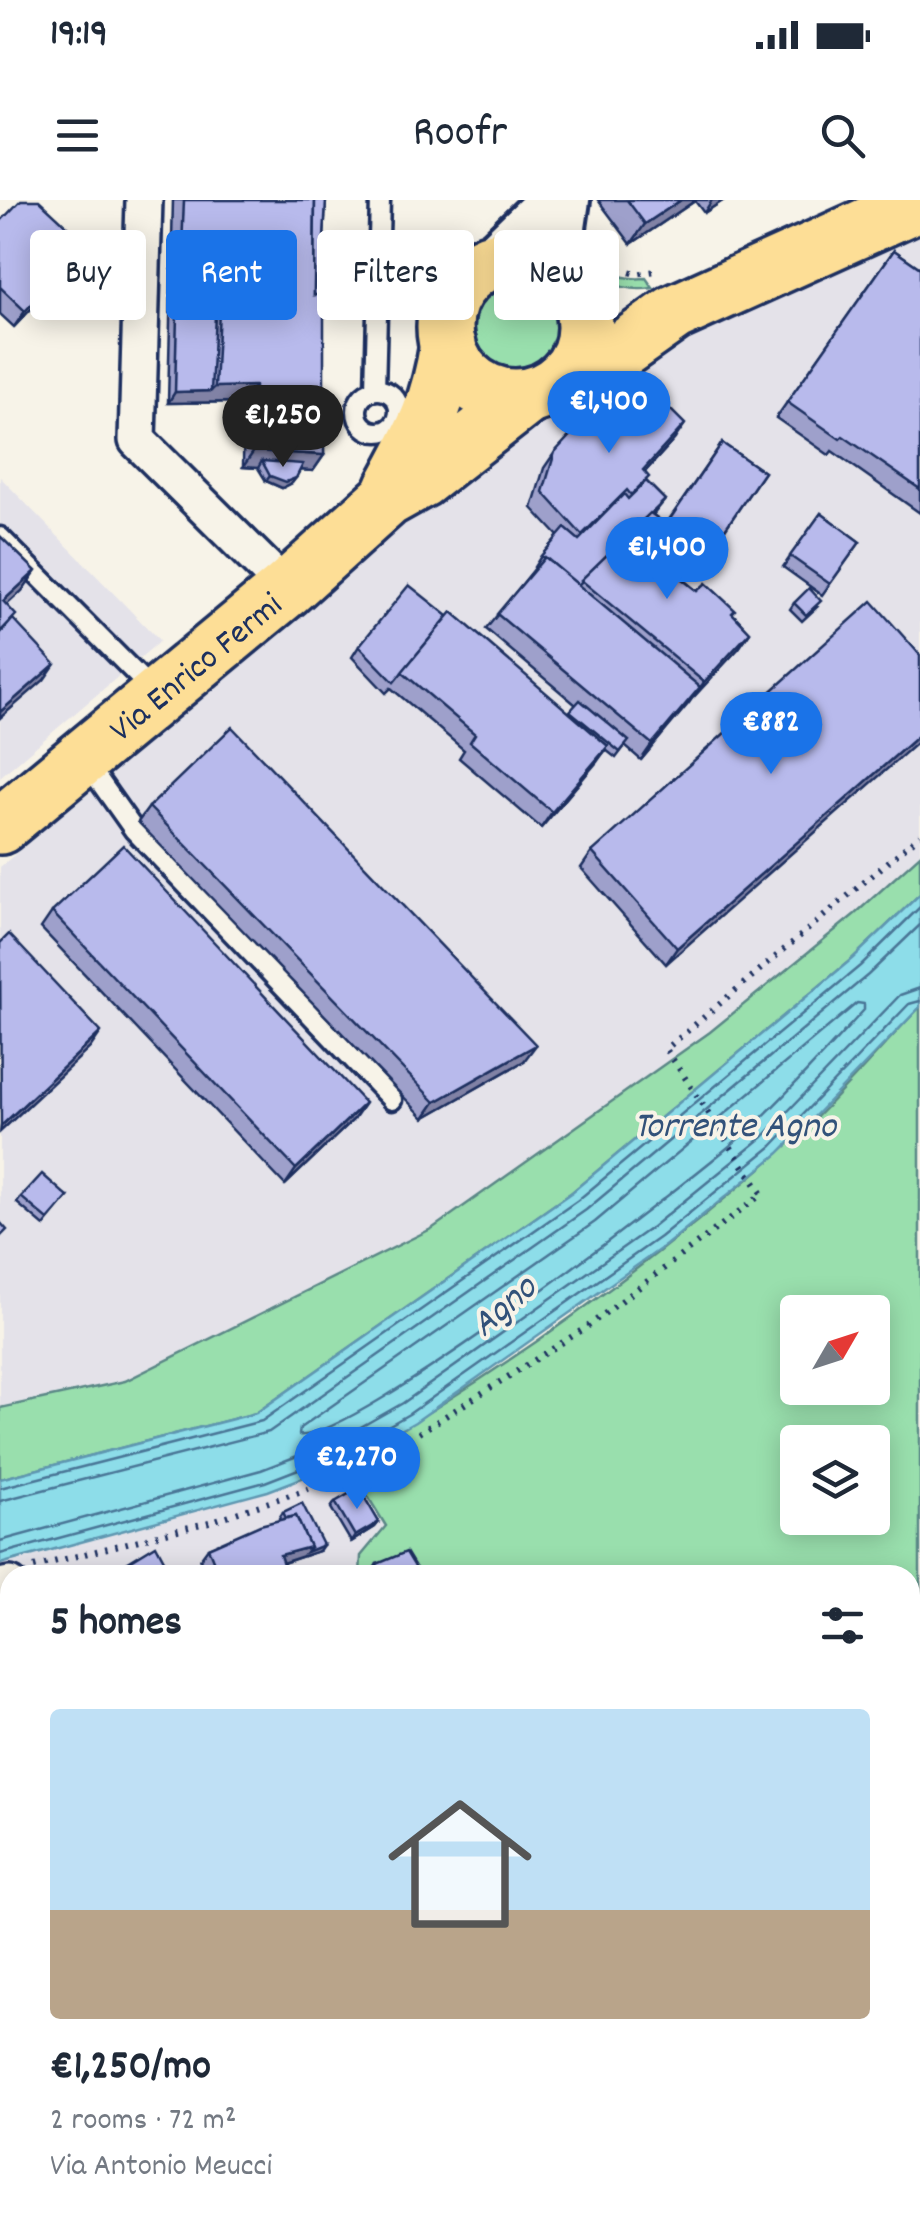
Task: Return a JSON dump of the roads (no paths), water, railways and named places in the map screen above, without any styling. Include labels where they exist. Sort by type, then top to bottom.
[{"type":"main road","name":"Via Enrico Fermi","points":[[0,826],[286,590],[387,500],[421,480],[548,385],[616,354],[673,291],[920,202]]},
{"type":"main road","points":[[619,300],[636,311],[673,291]]},
{"type":"main road","points":[[443,320],[437,335],[462,374],[480,388],[502,397],[548,385],[586,337],[584,320]]},
{"type":"main road","name":"Via Enrico Fermi","points":[[387,500],[423,438],[440,397],[437,335]]},
{"type":"street","points":[[144,200],[137,440],[286,590]]},
{"type":"street","points":[[474,258],[550,200]]},
{"type":"street","points":[[564,230],[568,200]]},
{"type":"lane","points":[[375,390],[380,200]]},
{"type":"lane","points":[[0,538],[157,696]]},
{"type":"lane","points":[[82,758],[134,830],[392,1100]]},
{"type":"water","name":"Torrente Agno","points":[[920,894],[920,1007],[779,1153],[666,1245],[415,1422],[346,1461],[268,1491],[0,1564],[0,1479],[256,1413],[572,1192],[853,958]]},
{"type":"water label","name":"Agno","points":[[502,1304]]}]
